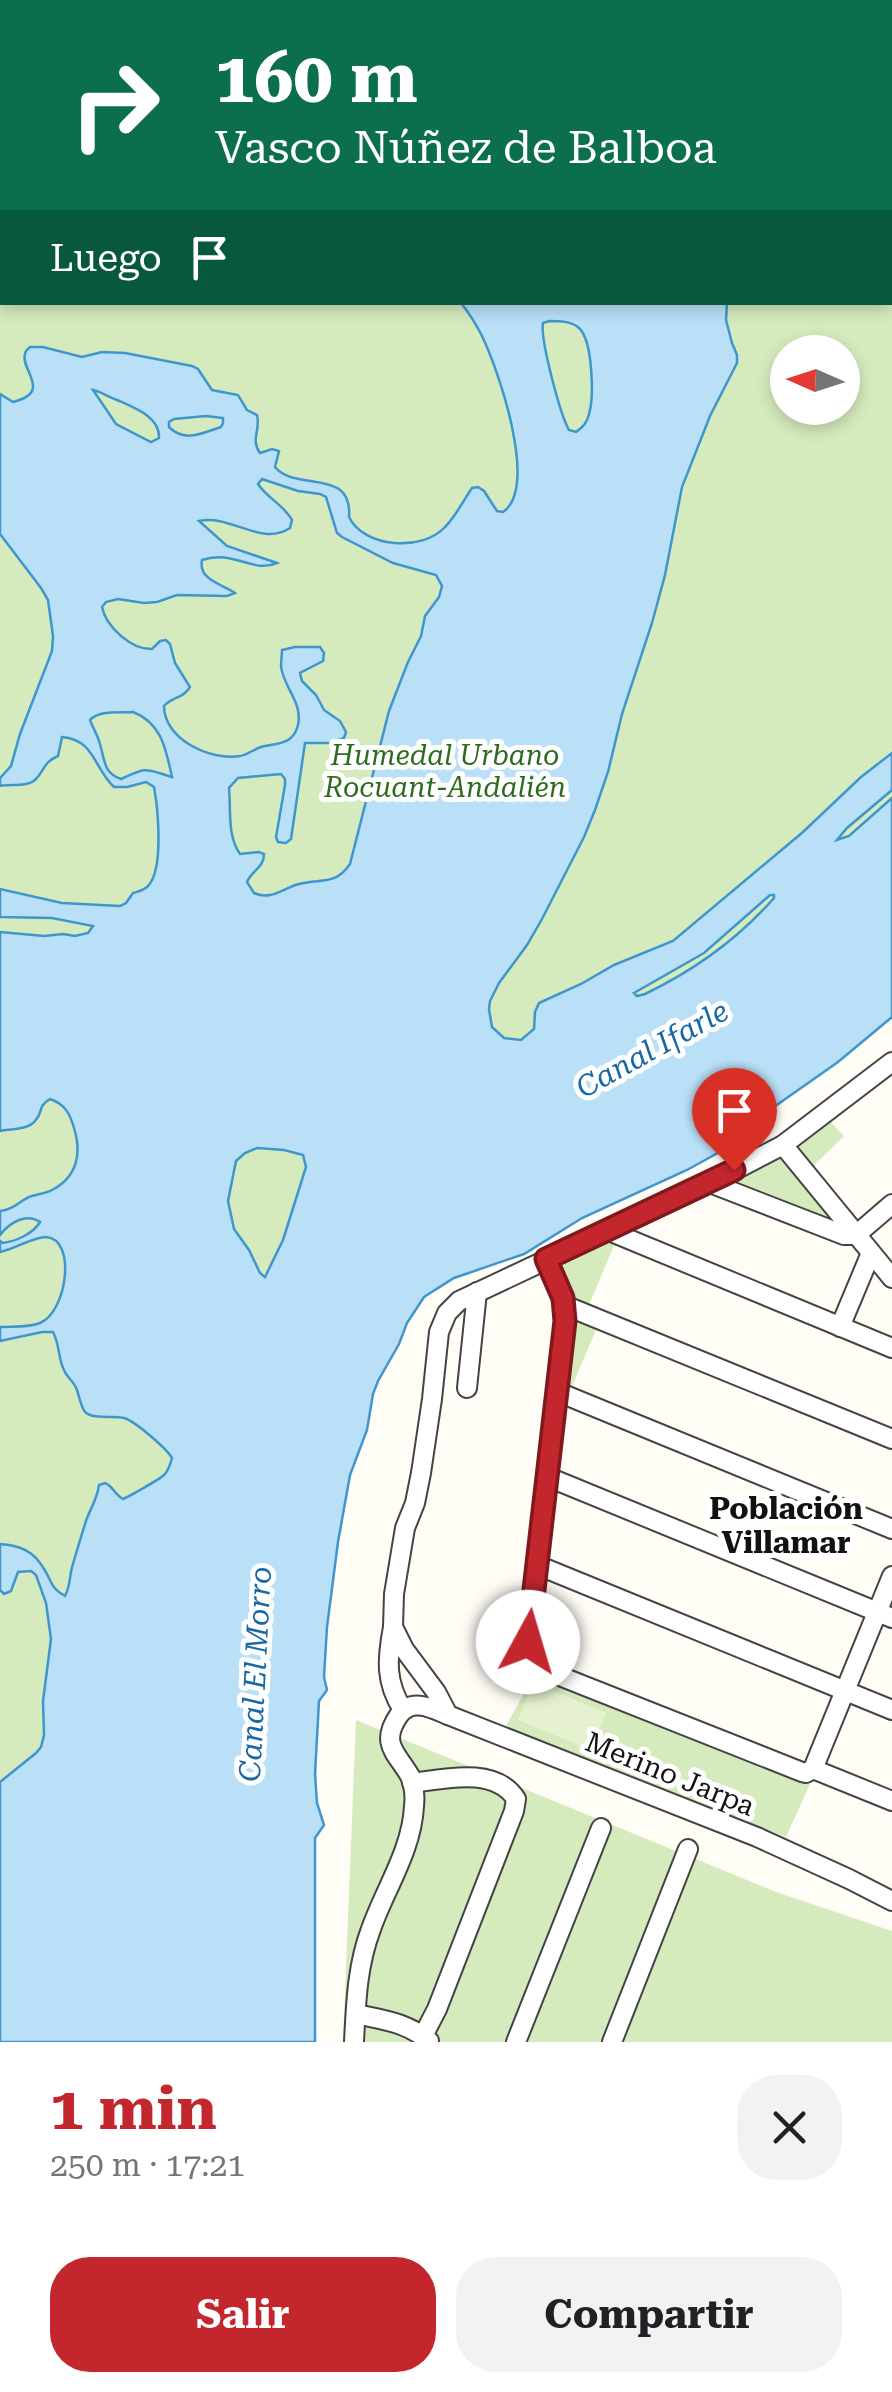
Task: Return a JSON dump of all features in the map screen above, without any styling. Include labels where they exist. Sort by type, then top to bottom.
[{"type":"street","points":[[354,2042],[356,1992],[364,1948],[409,1834],[415,1804],[410,1776],[390,1744],[393,1728],[404,1710],[393,1692],[388,1669],[394,1594],[421,1473],[439,1332],[447,1313],[477,1292],[783,1145],[890,1066]]},
{"type":"street","points":[[783,1145],[892,1278]]},
{"type":"street","points":[[710,1183],[828,1230],[856,1235]]},
{"type":"street","points":[[856,1235],[892,1204]]},
{"type":"street","points":[[609,1231],[892,1348]]},
{"type":"street","points":[[840,1326],[871,1253]]},
{"type":"street","points":[[546,1259],[564,1305],[565,1321],[528,1642],[531,1655],[548,1671],[802,1772],[813,1769],[892,1801]]},
{"type":"street","points":[[467,1388],[477,1292]]},
{"type":"street","points":[[564,1305],[892,1439]]},
{"type":"street","points":[[558,1392],[892,1529]]},
{"type":"street","points":[[548,1477],[885,1615]]},
{"type":"street","points":[[537,1565],[892,1710]]},
{"type":"street","points":[[813,1769],[885,1615],[892,1576]]},
{"type":"street","points":[[393,1627],[448,1715]]},
{"type":"street","name":"Merino Jarpa","points":[[404,1710],[424,1706],[448,1715],[772,1844],[892,1901]]},
{"type":"street","points":[[356,2014],[397,2022],[427,2039],[514,1810],[516,1799],[512,1792],[484,1779],[458,1776],[412,1783]]},
{"type":"street","points":[[516,2042],[601,1828]]},
{"type":"street","points":[[612,2042],[688,1849]]},
{"type":"green space","name":"Humedal Urbano Rocuant-Andalién","points":[[0,305],[892,305],[892,1018],[716,1154],[582,1218],[524,1254],[454,1278],[424,1296],[414,1309],[419,1285],[370,1391],[338,1503],[318,1644],[314,2000],[0,2042]]},
{"type":"green space","points":[[824,1115],[844,1136],[807,1172],[784,1145]]},
{"type":"green space","points":[[782,1147],[854,1234],[714,1183]]},
{"type":"green space","points":[[618,1236],[586,1312],[566,1303],[547,1260]]},
{"type":"green space","points":[[568,1316],[599,1323],[569,1393],[560,1390]]},
{"type":"green space","points":[[534,1675],[810,1784],[786,1837],[505,1728]]},
{"type":"green space","points":[[533,1682],[606,1713],[591,1750],[518,1720]]},
{"type":"green space","points":[[356,1720],[776,1892],[892,1931],[892,2042],[343,2042]]},
{"type":"water","name":"Humedal Urbano Rocuant-Andalién","points":[[462,305],[727,305],[726,320],[737,355],[737,363],[710,416],[682,487],[665,575],[595,810],[542,919],[490,1001],[492,1027],[504,1038],[521,1040],[534,1029],[539,1003],[673,941],[892,753],[892,790],[837,840],[849,836],[892,798],[892,1017],[716,1154],[582,1218],[524,1254],[454,1278],[424,1297],[407,1323],[373,1394],[367,1430],[350,1475],[327,1627],[327,1690],[319,1701],[315,1774],[317,1803],[324,1825],[315,1838],[315,2042],[0,2042],[0,1782],[41,1747],[51,1639],[46,1603],[36,1575],[31,1571],[18,1572],[11,1591],[4,1594],[0,1590],[0,1544],[31,1553],[54,1588],[65,1596],[99,1485],[108,1484],[123,1499],[164,1475],[172,1458],[129,1420],[85,1412],[76,1387],[62,1366],[53,1332],[0,1341],[0,1327],[36,1325],[49,1316],[62,1291],[65,1262],[56,1241],[46,1237],[0,1252],[0,1241],[24,1236],[40,1222],[18,1220],[0,1235],[0,1211],[60,1185],[72,1172],[77,1147],[69,1114],[50,1099],[32,1124],[0,1131],[0,932],[75,936],[88,933],[93,926],[52,918],[0,917],[0,889],[62,903],[120,906],[133,893],[146,888],[153,878],[158,838],[154,787],[146,782],[114,787],[87,749],[73,739],[62,737],[58,756],[32,782],[0,786],[0,778],[11,766],[52,651],[53,636],[48,600],[0,534],[0,394],[13,402],[31,393],[32,380],[25,360],[30,347],[82,357],[102,352],[125,353],[192,366],[212,390],[238,395],[247,410],[257,415],[257,448],[260,453],[279,451],[275,467],[284,474],[333,486],[342,492],[348,502],[349,517],[367,535],[408,543],[435,535],[445,527],[472,488],[484,491],[497,511],[503,512],[513,499],[517,479],[512,427],[497,374],[475,323]],"holes":[[[543,323],[573,324],[584,335],[587,345],[591,406],[586,422],[576,432],[569,430],[556,393],[545,344]],[[93,390],[145,414],[155,424],[159,438],[151,442],[116,424]],[[206,416],[223,418],[223,423],[194,435],[181,435],[169,427],[174,419]],[[262,479],[326,497],[337,533],[342,537],[393,563],[436,575],[442,586],[425,616],[421,636],[389,711],[350,864],[339,876],[266,896],[254,893],[247,882],[264,854],[240,854],[236,847],[231,831],[229,788],[238,778],[281,774],[285,785],[276,837],[278,842],[291,839],[305,743],[332,743],[344,738],[346,732],[302,681],[300,673],[323,661],[324,653],[320,647],[282,650],[283,674],[299,717],[292,737],[243,755],[215,755],[180,738],[166,718],[164,706],[190,687],[175,663],[170,644],[166,640],[152,649],[136,646],[114,629],[102,607],[118,599],[144,603],[177,595],[235,593],[207,577],[202,560],[213,557],[260,566],[277,563],[227,546],[199,521],[223,522],[268,534],[290,528],[289,515],[258,484]],[[133,712],[157,730],[172,777],[147,770],[121,779],[108,770],[90,720],[104,713]],[[770,895],[774,895],[760,913],[714,953],[645,994],[634,993],[704,953]],[[257,1148],[284,1150],[303,1155],[306,1167],[283,1240],[265,1277],[234,1229],[228,1201],[236,1161]]]},
{"type":"district","name":"Población Villamar","points":[[786,1525]]},
{"type":"route","points":[[528,1642],[566,1313],[546,1259],[734,1170]]},
{"type":"water label","name":"Canal Ifarle","points":[[652,1049]]},
{"type":"water label","name":"Canal El Morro","points":[[255,1674]]}]
